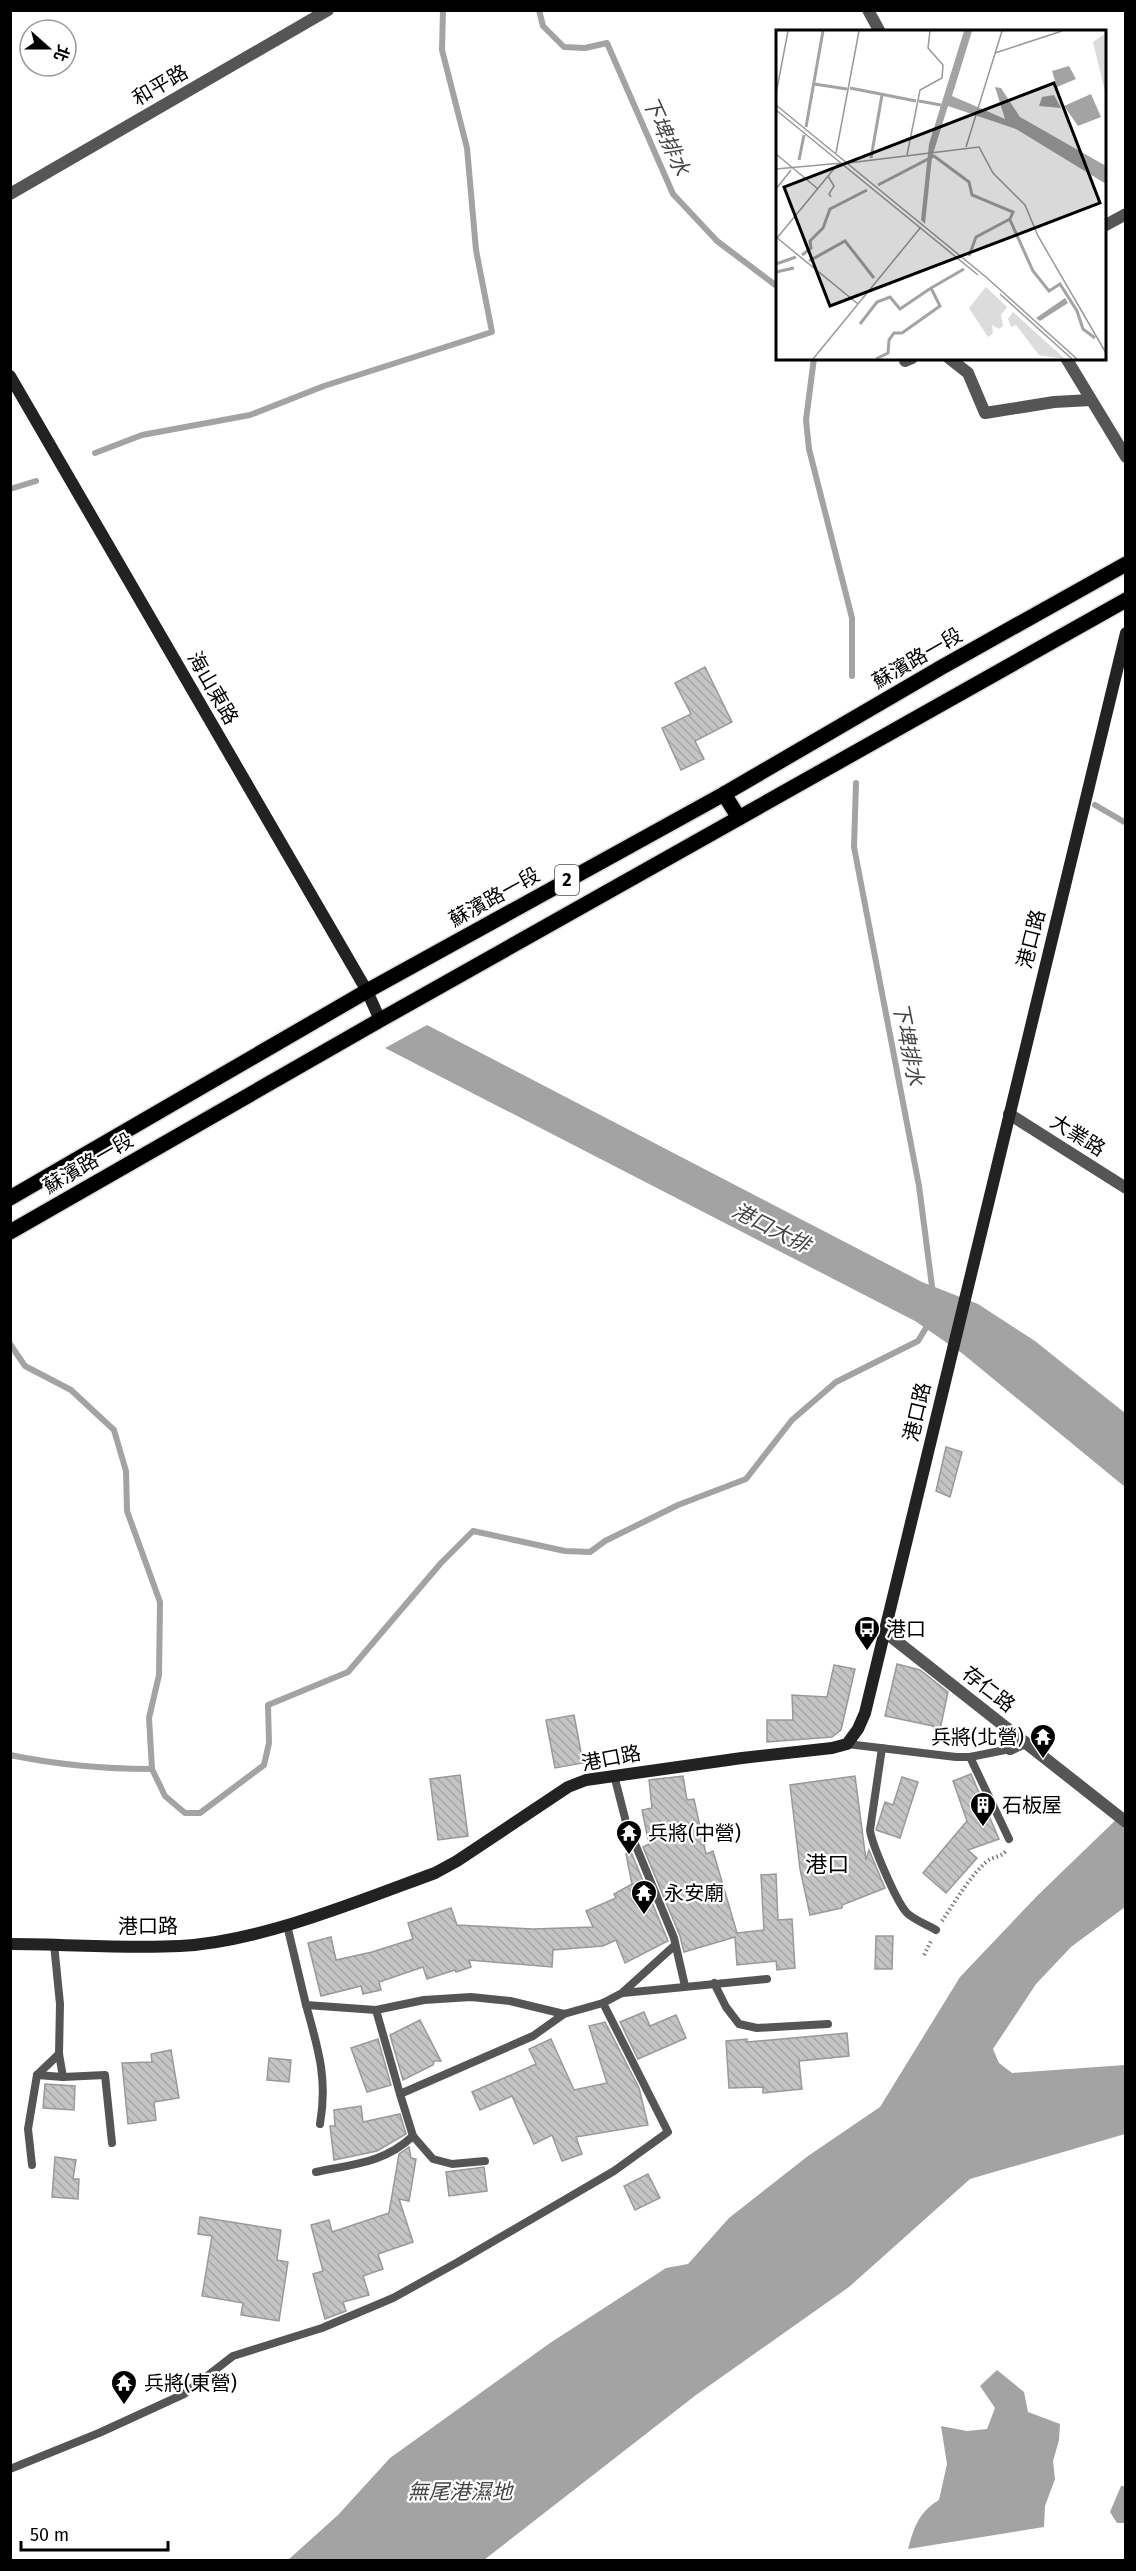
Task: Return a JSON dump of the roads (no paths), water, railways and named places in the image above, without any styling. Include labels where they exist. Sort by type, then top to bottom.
[{"type":"main road","name":"蘇濱路一段","points":[[10,1198],[367,991],[724,794],[1125,564]]},
{"type":"main road","name":"蘇濱路一段","points":[[10,1232],[380,1020],[1125,600]]},
{"type":"main road","points":[[724,794],[739,818]]},
{"type":"street","name":"和平路","points":[[10,194],[328,10]]},
{"type":"street","points":[[868,10],[879,30]]},
{"type":"street","points":[[1106,225],[1125,214]]},
{"type":"street","points":[[952,360],[968,373],[986,413],[1054,402],[1091,399]]},
{"type":"street","points":[[1067,360],[1125,456]]},
{"type":"street","name":"海山東路","points":[[10,376],[367,991],[380,1020]]},
{"type":"street","name":"港口路","points":[[10,1944],[181,1946],[222,1940],[287,1925],[435,1873],[457,1861],[568,1787],[586,1780],[832,1748],[847,1743],[858,1729],[864,1713],[885,1632],[1125,633]]},
{"type":"street","name":"大業路","points":[[1009,1114],[1125,1188]]},
{"type":"street","name":"存仁路","points":[[885,1632],[1125,1822]]},
{"type":"street","points":[[1010,1749],[1025,1742]]},
{"type":"lane","points":[[847,1743],[970,1757],[1010,1749]]},
{"type":"lane","points":[[882,1748],[870,1830],[871,1838],[877,1857],[907,1913],[936,1930]]},
{"type":"lane","points":[[970,1757],[1009,1839]]},
{"type":"lane","points":[[614,1775],[626,1822],[674,1938],[685,1986]]},
{"type":"lane","points":[[287,1925],[322,2062],[324,2104],[320,2124]]},
{"type":"lane","points":[[54,1944],[60,2004],[59,2054],[63,2077]]},
{"type":"lane","points":[[400,2094],[532,2036],[564,2014],[603,2003],[622,1993],[674,1946]]},
{"type":"lane","points":[[622,1993],[767,1979]]},
{"type":"lane","points":[[714,1983],[726,2007],[739,2024],[757,2028],[828,2024]]},
{"type":"lane","points":[[306,2005],[376,2010],[424,2000],[471,1997],[510,2001],[564,2014]]},
{"type":"lane","points":[[10,2469],[99,2433],[184,2394],[233,2356],[322,2328],[393,2298],[614,2171],[668,2132],[603,2003]]},
{"type":"lane","points":[[376,2010],[413,2136],[433,2159],[452,2164],[485,2161]]},
{"type":"lane","points":[[32,2165],[28,2129],[38,2075],[59,2054]]},
{"type":"lane","points":[[38,2075],[63,2077],[105,2075],[112,2143]]},
{"type":"lane","points":[[316,2172],[384,2158],[398,2150],[413,2136]]},
{"type":"water","name":"港口大排","points":[[427,1025],[922,1282],[978,1304],[1035,1341],[1125,1413],[1125,1487],[963,1354],[915,1321],[385,1048]]},
{"type":"water","name":"無尾港濕地","points":[[1125,1811],[1125,1907],[1071,1947],[1036,1984],[993,2049],[999,2063],[1012,2073],[1125,2065],[1125,2134],[970,2179],[849,2287],[696,2395],[484,2560],[288,2560],[338,2515],[390,2458],[550,2343],[666,2268],[688,2264],[729,2218],[808,2156],[880,2107],[960,1977],[1037,1896]]},
{"type":"water","points":[[997,2370],[1024,2392],[1028,2412],[1060,2424],[1059,2440],[1053,2461],[1055,2479],[1045,2506],[1044,2527],[908,2549],[918,2521],[939,2500],[947,2464],[941,2426],[967,2431],[987,2429],[995,2408],[980,2386]]},
{"type":"water","points":[[1121,2486],[1125,2486],[1125,2523],[1117,2523],[1110,2512]]},
{"type":"waterway","points":[[95,453],[142,435],[250,415],[324,386],[492,332],[476,250],[467,148],[442,50],[443,10]]},
{"type":"waterway","name":"下埤排水","points":[[539,10],[543,26],[564,47],[585,48],[607,43],[673,194],[717,241],[776,285]]},
{"type":"waterway","name":"下埤排水","points":[[814,360],[806,420],[809,449],[852,618],[852,676]]},
{"type":"waterway","points":[[10,489],[36,481]]},
{"type":"waterway","name":"下埤排水","points":[[856,783],[854,847],[919,1186],[933,1294]]},
{"type":"waterway","points":[[1095,805],[1126,823]]},
{"type":"waterway","points":[[10,1344],[25,1366],[71,1390],[114,1430],[126,1471],[127,1511],[160,1602],[159,1675],[149,1718],[152,1769],[165,1796],[185,1813],[200,1813],[264,1765],[269,1743],[268,1705],[348,1672],[441,1563],[473,1531],[565,1551],[590,1552],[605,1541],[678,1505],[746,1479],[792,1420],[836,1382],[918,1341],[929,1323]]},
{"type":"waterway","points":[[10,1755],[81,1766],[152,1769]]},
{"type":"place","name":"港口","points":[[867,1652]]},
{"type":"place","name":"兵將(北營)","points":[[1043,1760]]},
{"type":"place","name":"石板屋","points":[[983,1828]]},
{"type":"place","name":"兵將(中營)","points":[[629,1856]]},
{"type":"place","name":"永安廟","points":[[644,1916]]},
{"type":"place","name":"兵將(東營)","points":[[124,2406]]},
{"type":"district","name":"港口","points":[[827,1864]]}]
